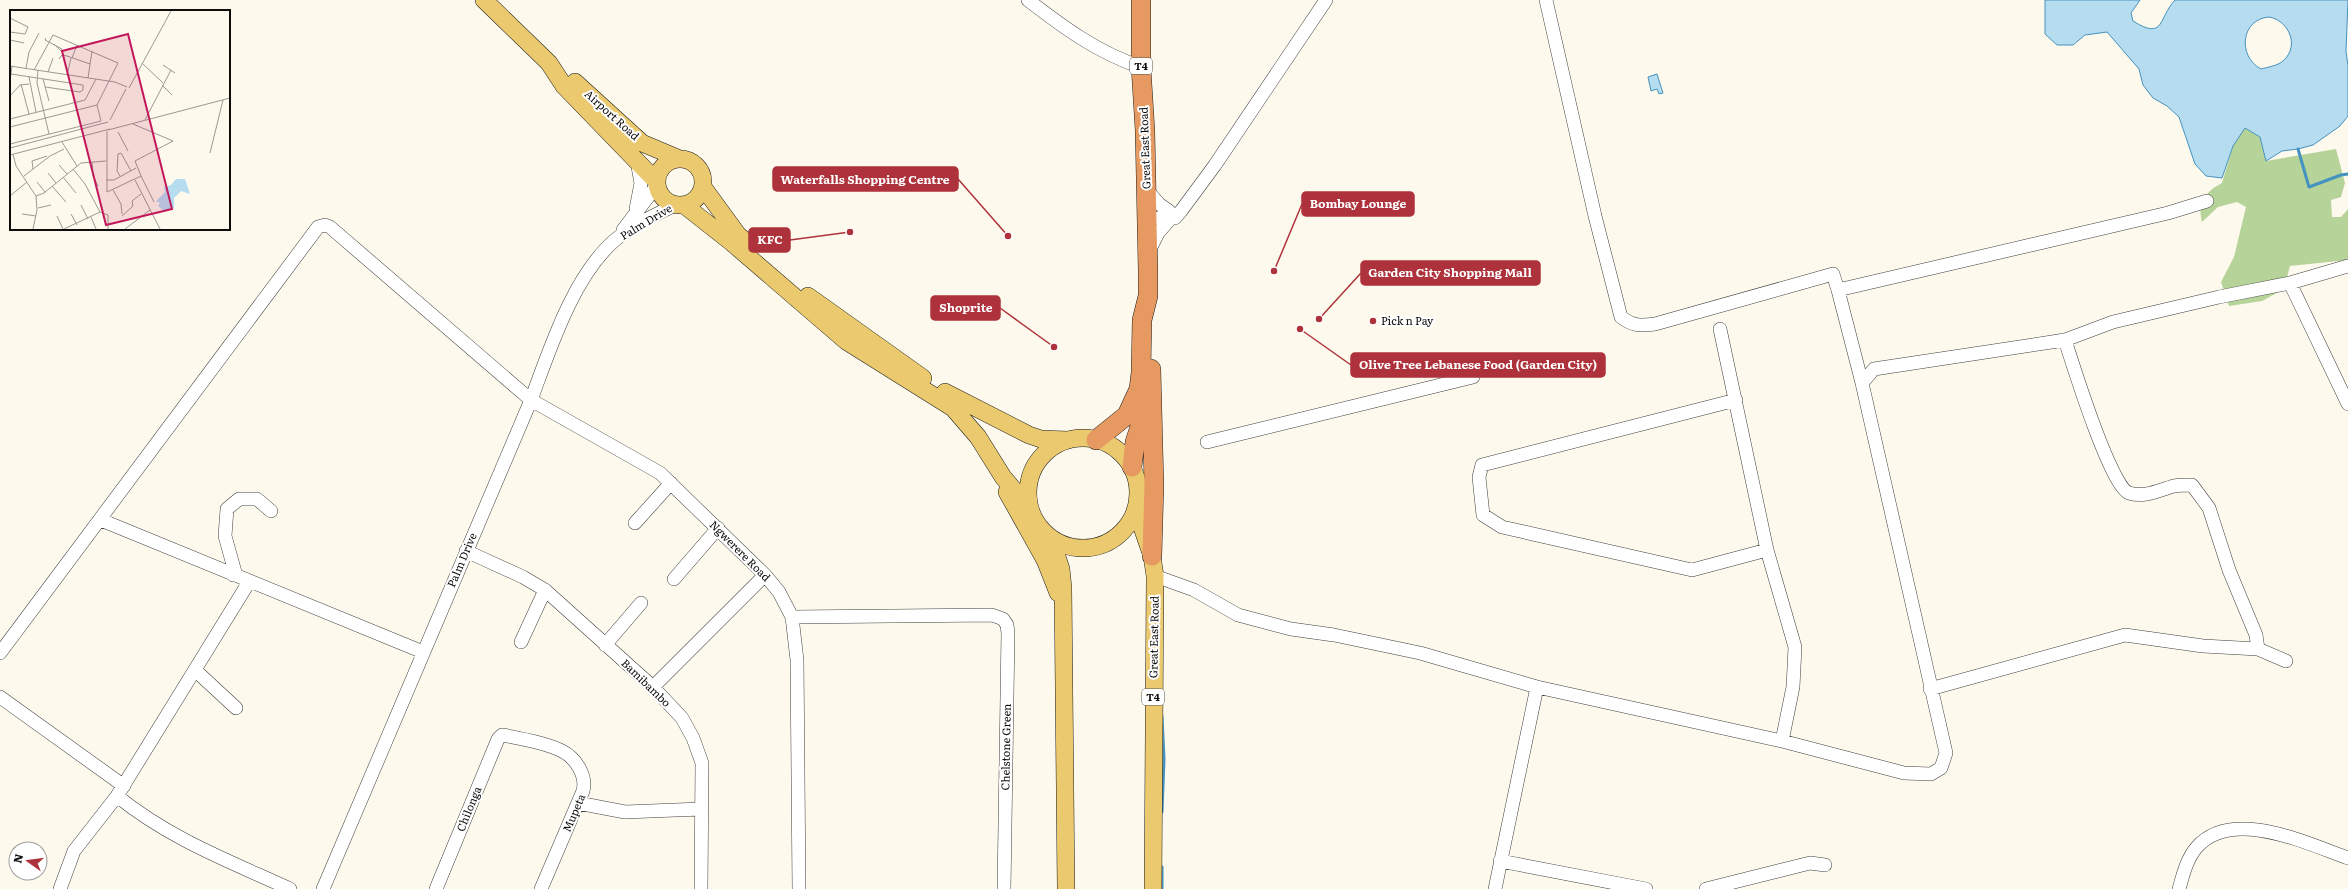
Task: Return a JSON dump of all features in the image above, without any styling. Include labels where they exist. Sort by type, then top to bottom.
[{"type":"highway","name":"Great East Road","points":[[1142,0],[1141,67],[1147,190],[1148,296],[1152,314],[1151,385],[1154,485],[1152,556]]},
{"type":"highway","name":"Great East Road","points":[[1096,440],[1127,415],[1139,389],[1143,311],[1148,296]]},
{"type":"highway","name":"Great East Road","points":[[1132,467],[1135,442],[1145,416],[1151,385]]},
{"type":"main road","name":"Airport Road","points":[[484,0],[549,64],[564,86],[637,160],[657,183]]},
{"type":"main road","name":"Airport Road","points":[[549,64],[572,79],[642,143],[680,159]]},
{"type":"main road","points":[[680,205],[698,197],[702,187],[703,178],[700,170],[692,163],[680,159],[666,164],[660,172],[657,183],[662,196],[680,205],[731,242],[846,341],[953,408],[978,437],[1004,477],[1030,509],[1042,530],[1051,538],[1070,546],[1091,547],[1111,540],[1126,528],[1136,510],[1139,496],[1138,481],[1132,467],[1117,449],[1096,440],[1041,439],[1029,435],[954,398],[822,306],[738,234],[702,187]]},
{"type":"main road","points":[[1030,509],[1028,491],[1031,474],[1039,459],[1052,447],[1068,440]]},
{"type":"main road","points":[[1004,477],[1009,496],[1045,560],[1064,608]]},
{"type":"main road","name":"T4","points":[[1136,510],[1152,556]]},
{"type":"main road","points":[[1051,538],[1061,569],[1064,608],[1066,889]]},
{"type":"main road","name":"Great East Road","points":[[1152,556],[1155,576],[1153,889]]},
{"type":"street","points":[[1028,0],[1090,45],[1121,60],[1141,67]]},
{"type":"street","points":[[1148,254],[1158,233],[1215,165],[1326,0]]},
{"type":"street","points":[[1155,576],[1194,590],[1238,615],[1291,629],[1334,636],[1420,654],[1537,686],[1782,741],[1904,774],[1931,774],[1941,768],[1946,753],[1930,689],[1862,383],[1833,274],[1655,324],[1637,326],[1630,324],[1621,316],[1595,216],[1546,0]]},
{"type":"street","name":"Palm Drive","points":[[627,225],[638,205],[641,183],[637,160]]},
{"type":"street","name":"Palm Drive","points":[[323,889],[531,400],[561,323],[584,278],[616,240],[657,183]]},
{"type":"street","points":[[1147,190],[1159,204],[1174,214]]},
{"type":"street","points":[[1838,290],[2168,213],[2206,202]]},
{"type":"street","name":"Palm Drive","points":[[616,240],[655,215],[680,205]]},
{"type":"street","points":[[1147,215],[1174,214]]},
{"type":"street","name":"Ngwerere Road","points":[[101,520],[320,226],[330,226],[531,400],[647,464],[671,483],[765,574],[779,592],[792,617],[798,660],[799,889]]},
{"type":"street","points":[[1862,383],[1874,369],[2065,340],[2113,322],[2219,297],[2290,283],[2348,266]]},
{"type":"street","points":[[2290,283],[2348,404]]},
{"type":"street","points":[[1720,329],[1767,550],[1795,647],[1793,688],[1782,741]]},
{"type":"street","points":[[2065,340],[2103,450],[2121,486],[2127,493],[2138,496],[2174,486],[2192,485],[2209,508],[2229,570],[2256,635],[2258,649]]},
{"type":"street","points":[[1207,442],[1473,377]]},
{"type":"street","points":[[1736,400],[1482,465],[1479,477],[1483,515],[1502,527],[1692,570],[1767,550]]},
{"type":"street","points":[[635,523],[671,483]]},
{"type":"street","points":[[234,575],[226,536],[227,509],[238,499],[257,500],[271,511]]},
{"type":"street","points":[[0,653],[101,520],[249,582],[423,652]]},
{"type":"street","points":[[674,579],[718,528]]},
{"type":"street","name":"Bamibambo","points":[[466,551],[523,577],[544,590],[604,645],[653,686],[682,718],[701,754],[701,889]]},
{"type":"street","points":[[653,686],[765,574]]},
{"type":"street","points":[[60,889],[74,851],[120,791],[249,582]]},
{"type":"street","points":[[521,642],[544,590]]},
{"type":"street","points":[[604,645],[641,603]]},
{"type":"street","name":"Chelstone Green","points":[[792,617],[992,615],[1003,618],[1007,625],[1008,633],[1004,889]]},
{"type":"street","points":[[1930,689],[2125,635],[2203,646],[2258,649],[2286,661]]},
{"type":"street","points":[[195,670],[236,708]]},
{"type":"street","points":[[1495,889],[1537,686]]},
{"type":"street","points":[[0,697],[120,791],[142,815],[193,846],[290,889]]},
{"type":"street","name":"Chilonga","points":[[436,889],[498,738],[502,735],[508,736]]},
{"type":"street","name":"Mupeta","points":[[508,736],[565,752],[584,777],[585,783],[578,803],[541,889]]},
{"type":"street","points":[[578,803],[625,812],[701,809]]},
{"type":"street","points":[[2179,889],[2185,868],[2197,847],[2207,838],[2220,832],[2237,829],[2258,830],[2278,834],[2348,858]]},
{"type":"street","points":[[1500,861],[1646,889]]},
{"type":"street","points":[[1706,889],[1810,863],[1825,865]]},
{"type":"green space","points":[[2245,128],[2260,137],[2266,161],[2336,149],[2345,183],[2341,197],[2331,200],[2332,217],[2341,217],[2348,209],[2348,260],[2290,266],[2284,289],[2262,301],[2229,306],[2221,282],[2234,257],[2246,207],[2237,202],[2218,207],[2202,222],[2201,209],[2204,198],[2207,194],[2222,183],[2233,146]]},
{"type":"water","points":[[2045,0],[2140,0],[2131,13],[2133,21],[2143,27],[2151,29],[2160,25],[2175,0],[2348,0],[2346,51],[2348,66],[2348,116],[2340,126],[2313,145],[2282,151],[2266,161],[2260,137],[2245,128],[2233,146],[2222,178],[2206,176],[2195,164],[2179,117],[2167,106],[2153,98],[2143,85],[2139,69],[2107,32],[2085,35],[2073,45],[2057,45],[2045,34]],"holes":[[[2269,17],[2282,23],[2290,34],[2291,47],[2289,54],[2279,64],[2261,69],[2253,63],[2248,56],[2246,47],[2248,31],[2253,24],[2260,19]]]},
{"type":"water","points":[[1657,74],[1663,93],[1659,94],[1657,89],[1651,91],[1648,77]]},
{"type":"waterway","points":[[2298,149],[2309,187],[2341,175],[2348,174]]},
{"type":"waterway","points":[[1162,716],[1164,759],[1162,812]]},
{"type":"waterway","points":[[1162,867],[1162,889]]},
{"type":"place","name":"KFC","points":[[850,232]]},
{"type":"place","name":"Waterfalls Shopping Centre","points":[[1008,236]]},
{"type":"place","name":"Bombay Lounge","points":[[1274,271]]},
{"type":"place","name":"Garden City Shopping Mall","points":[[1319,319]]},
{"type":"place","name":"Pick n Pay","points":[[1373,321]]},
{"type":"place","name":"Olive Tree Lebanese Food (Garden City)","points":[[1300,329]]},
{"type":"place","name":"Shoprite","points":[[1054,347]]}]
